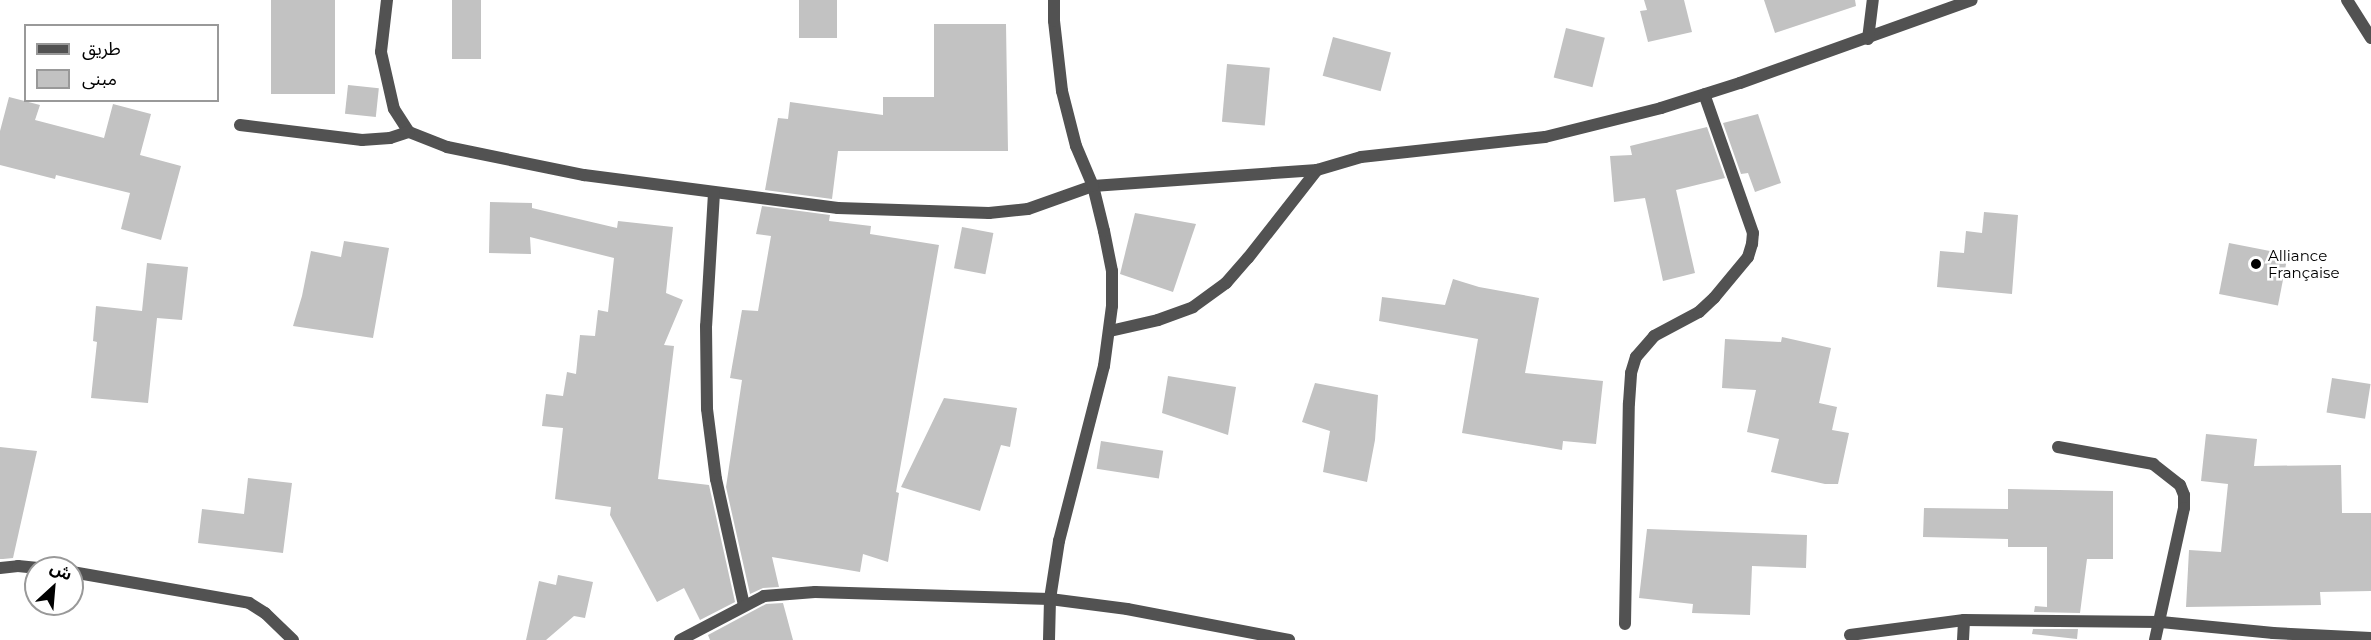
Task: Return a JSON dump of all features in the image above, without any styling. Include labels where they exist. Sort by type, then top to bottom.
[{"type":"street","points":[[387,0],[381,52],[394,109],[409,132],[447,147],[585,175],[714,193],[838,208],[988,213],[1028,209],[1093,186],[1317,170],[1361,157],[1545,137],[1704,94],[1868,39],[1972,0]]},
{"type":"street","points":[[1049,640],[1050,599],[1059,541],[1104,366],[1110,331],[1112,271],[1093,186],[1076,146],[1062,91],[1054,0]]},
{"type":"street","points":[[1868,39],[1873,0]]},
{"type":"street","points":[[2347,0],[2371,38]]},
{"type":"street","points":[[1625,624],[1629,403],[1631,373],[1636,357],[1654,336],[1699,312],[1714,298],[1748,257],[1752,244],[1753,233],[1704,94]]},
{"type":"street","points":[[240,125],[362,140],[390,138],[409,132]]},
{"type":"street","points":[[1110,331],[1158,320],[1192,307],[1226,283],[1317,170]]},
{"type":"street","points":[[714,193],[706,326],[707,409],[716,479],[744,605]]},
{"type":"street","points":[[2058,447],[2153,464],[2180,485],[2184,495],[2184,508],[2156,640]]},
{"type":"street","points":[[0,568],[24,567]]},
{"type":"street","points":[[84,574],[249,603],[265,613],[292,640]]},
{"type":"street","points":[[680,640],[764,596],[814,592],[1050,599],[1127,609],[1289,640]]},
{"type":"street","points":[[1963,640],[1964,620]]},
{"type":"street","points":[[1850,635],[1964,620],[2161,622],[2272,637],[2371,638]]},
{"type":"building","points":[[271,0],[335,0],[335,94],[271,94]]},
{"type":"building","points":[[452,0],[481,0],[481,59],[452,59]]},
{"type":"building","points":[[799,0],[837,0],[837,38],[799,38]]},
{"type":"building","points":[[1644,0],[1684,0],[1692,32],[1648,42],[1640,11],[1647,10]]},
{"type":"building","points":[[1764,0],[1855,0],[1856,6],[1775,33]]},
{"type":"building","points":[[934,24],[1006,24],[1008,151],[838,151],[832,199],[765,190],[778,118],[788,119],[790,102],[883,115],[883,97],[934,97]]},
{"type":"building","points":[[1566,28],[1605,38],[1592,87],[1554,77]]},
{"type":"building","points":[[1333,37],[1391,53],[1381,91],[1323,76]]},
{"type":"building","points":[[1227,64],[1270,68],[1265,126],[1222,122]]},
{"type":"building","points":[[348,85],[379,88],[376,117],[345,114]]},
{"type":"building","points":[[9,97],[40,105],[35,120],[104,138],[113,104],[151,114],[140,155],[181,166],[161,240],[121,229],[130,193],[56,175],[55,179],[0,165],[0,131]]},
{"type":"building","points":[[1758,114],[1781,183],[1755,192],[1748,173],[1741,174],[1723,123]]},
{"type":"building","points":[[1707,127],[1725,178],[1676,190],[1695,273],[1663,281],[1645,198],[1614,202],[1610,156],[1632,155],[1630,146]]},
{"type":"building","points":[[490,202],[532,203],[532,208],[617,228],[618,221],[673,227],[666,293],[683,300],[664,345],[674,346],[658,479],[709,485],[735,602],[700,620],[684,588],[657,602],[610,515],[611,507],[555,499],[563,428],[542,426],[546,394],[563,396],[567,372],[576,374],[580,335],[595,336],[598,310],[608,312],[614,258],[530,237],[531,254],[489,253]]},
{"type":"building","points":[[762,206],[830,215],[829,221],[871,226],[870,234],[939,245],[896,492],[899,493],[888,562],[863,554],[860,572],[772,557],[779,587],[763,588],[750,594],[726,487],[742,380],[730,378],[742,310],[758,311],[771,236],[756,234]]},
{"type":"building","points":[[1984,212],[2018,215],[2012,294],[1937,287],[1940,251],[1964,253],[1966,231],[1982,233]]},
{"type":"building","points":[[1135,213],[1196,224],[1173,292],[1120,274]]},
{"type":"building","points":[[962,227],[993,233],[985,274],[954,268]]},
{"type":"building","points":[[344,241],[389,248],[373,338],[293,326],[311,251],[341,257]]},
{"type":"building","points":[[2229,243],[2288,254],[2278,305],[2219,294]]},
{"type":"building","points":[[147,263],[188,267],[182,320],[157,318],[148,403],[91,398],[97,342],[93,341],[96,306],[142,311]]},
{"type":"building","points":[[1453,279],[1479,287],[1539,298],[1525,373],[1603,381],[1596,444],[1563,441],[1562,450],[1462,433],[1478,339],[1379,321],[1382,297],[1445,305]]},
{"type":"building","points":[[1782,337],[1831,348],[1819,403],[1837,407],[1832,430],[1849,433],[1838,484],[1825,484],[1771,472],[1779,439],[1747,432],[1756,390],[1722,388],[1725,339],[1781,342]]},
{"type":"building","points":[[1168,376],[1236,387],[1228,435],[1162,413]]},
{"type":"building","points":[[2332,378],[2371,384],[2365,419],[2327,413]]},
{"type":"building","points":[[1315,383],[1378,395],[1375,440],[1367,482],[1323,472],[1330,431],[1302,422]]},
{"type":"building","points":[[944,398],[1017,408],[1010,447],[1001,445],[980,511],[901,487]]},
{"type":"building","points":[[2206,434],[2257,439],[2254,466],[2341,465],[2342,513],[2371,513],[2371,591],[2320,592],[2321,605],[2186,607],[2189,550],[2221,552],[2228,484],[2201,481]]},
{"type":"building","points":[[1101,441],[1163,451],[1159,479],[1097,469]]},
{"type":"building","points":[[0,447],[37,451],[13,558],[3,559],[0,559]]},
{"type":"building","points":[[248,478],[292,483],[283,553],[198,543],[202,509],[244,514]]},
{"type":"building","points":[[2008,489],[2113,491],[2113,559],[2087,559],[2080,613],[2034,612],[2035,606],[2047,607],[2047,547],[2008,547],[2008,539],[1923,537],[1924,508],[2008,509]]},
{"type":"building","points":[[1647,529],[1807,535],[1806,568],[1752,566],[1750,615],[1692,613],[1693,604],[1639,598]]},
{"type":"building","points":[[558,575],[593,582],[585,618],[574,616],[546,640],[526,640],[539,581],[556,585]]},
{"type":"building","points":[[783,603],[793,640],[710,640],[708,635],[766,604]]},
{"type":"building","points":[[2033,629],[2078,629],[2077,639],[2032,634]]},
{"type":"place","name":"Alliance Française","points":[[2256,264]]}]
